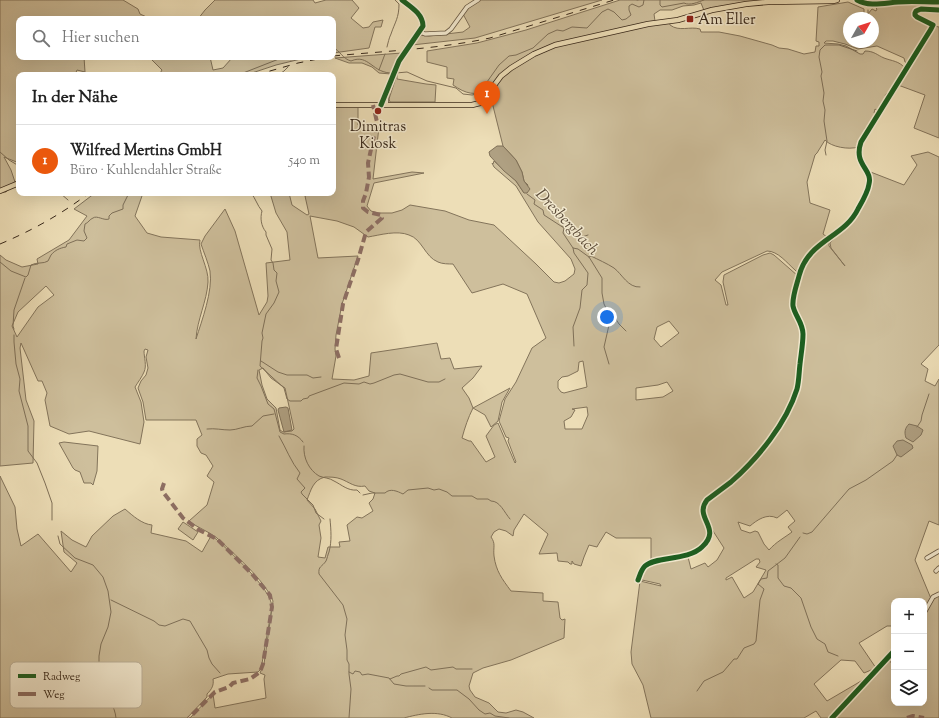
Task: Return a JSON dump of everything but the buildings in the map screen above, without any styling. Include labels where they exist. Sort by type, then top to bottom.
[{"type":"main road","points":[[336,105],[472,105],[482,101],[501,76],[511,68],[534,54],[555,45],[640,26],[678,20],[712,10],[746,4],[837,0]]},
{"type":"main road","points":[[0,191],[16,184]]},
{"type":"street","points":[[384,105],[391,79],[397,65],[420,32],[423,24],[421,18],[402,0]]},
{"type":"street","points":[[420,32],[425,34],[446,33],[467,7],[478,0]]},
{"type":"street","points":[[857,0],[869,4],[939,2]]},
{"type":"street","points":[[638,580],[643,568],[649,563],[688,555],[703,547],[708,541],[711,531],[702,509],[704,504],[707,500],[731,482],[768,443],[787,412],[797,387],[802,342],[803,326],[795,310],[793,302],[803,265],[808,255],[853,218],[857,211],[869,184],[868,173],[859,158],[858,153],[861,142],[931,29],[933,24],[915,16],[916,11],[921,9],[939,10]]},
{"type":"street","points":[[928,558],[939,551]]},
{"type":"street","points":[[936,571],[939,568]]},
{"type":"street","points":[[927,608],[933,597],[939,594]]},
{"type":"street","points":[[832,718],[891,654]]},
{"type":"shaded area","points":[[0,0],[123,0],[138,9],[140,14],[144,16],[16,16],[16,60],[84,60],[85,72],[77,70],[76,72],[16,72],[16,162],[4,157],[15,182],[6,192],[0,192]]},
{"type":"shaded area","points":[[215,0],[313,0],[315,3],[326,0],[352,0],[359,8],[351,18],[363,28],[369,27],[373,22],[383,20],[381,27],[375,27],[369,48],[336,53],[336,16],[200,16]]},
{"type":"shaded area","points":[[480,0],[602,0],[475,38],[412,45],[422,35],[429,36],[463,32],[470,27],[463,14],[468,8]]},
{"type":"shaded area","points":[[620,0],[817,0],[768,3],[705,13],[701,3],[683,6],[672,10],[660,10],[654,14],[655,21],[669,21],[670,25],[673,27],[681,29],[696,28],[700,29],[701,32],[719,32],[740,36],[804,54],[815,52],[816,46],[819,46],[819,42],[816,41],[818,7],[848,2],[864,9],[864,12],[843,12],[843,44],[833,41],[826,41],[824,43],[843,45],[843,48],[850,48],[860,54],[863,54],[865,51],[875,53],[898,63],[905,68],[889,93],[885,96],[887,97],[878,111],[875,109],[874,113],[877,113],[865,129],[867,130],[858,147],[840,147],[825,140],[815,155],[807,182],[810,203],[830,210],[823,234],[827,237],[807,255],[799,271],[797,272],[779,255],[767,251],[722,272],[715,280],[721,285],[726,305],[728,305],[723,282],[724,275],[763,255],[770,253],[798,276],[792,302],[796,315],[799,315],[796,301],[800,278],[806,264],[814,252],[819,247],[833,237],[829,240],[829,246],[845,266],[831,248],[830,243],[859,212],[870,185],[868,171],[904,185],[917,165],[911,156],[928,152],[939,157],[939,345],[921,364],[928,369],[925,381],[935,386],[939,379],[939,525],[929,521],[915,560],[932,601],[939,595],[939,718],[834,718],[888,659],[891,662],[891,706],[927,706],[927,598],[891,598],[891,626],[887,626],[859,643],[876,668],[864,673],[855,661],[841,660],[814,684],[827,701],[868,677],[830,718],[821,718],[816,711],[804,718],[651,718],[643,685],[632,664],[631,652],[640,581],[661,586],[660,584],[642,580],[641,577],[644,569],[649,564],[688,557],[691,569],[705,563],[708,567],[717,560],[724,548],[708,522],[709,535],[702,546],[690,554],[648,562],[643,565],[646,561],[651,559],[651,538],[616,538],[606,532],[597,547],[589,545],[581,566],[574,564],[572,561],[572,564],[570,564],[568,562],[558,561],[557,553],[539,554],[548,534],[524,514],[514,530],[513,536],[506,531],[499,529],[494,532],[491,537],[494,544],[496,566],[502,579],[511,591],[543,593],[543,601],[558,602],[560,618],[562,620],[565,619],[564,638],[511,660],[483,668],[473,673],[469,686],[475,697],[489,703],[498,712],[506,713],[516,710],[534,718],[452,718],[434,713],[404,718],[190,718],[213,694],[215,708],[266,698],[265,675],[260,673],[264,664],[273,601],[263,584],[240,559],[217,538],[189,521],[207,505],[214,482],[207,476],[213,466],[206,455],[201,453],[197,446],[197,439],[202,435],[196,420],[146,420],[143,402],[138,388],[146,375],[148,368],[146,357],[148,350],[145,349],[144,351],[145,370],[135,387],[141,402],[144,422],[140,444],[89,431],[69,434],[50,426],[45,400],[47,393],[42,381],[38,381],[21,343],[20,348],[26,400],[34,421],[33,463],[0,466],[0,255],[6,260],[22,267],[38,264],[37,259],[69,240],[87,216],[74,209],[91,196],[142,196],[135,216],[147,233],[161,237],[200,240],[200,249],[207,271],[208,282],[196,339],[206,305],[211,279],[210,271],[201,244],[205,236],[225,209],[235,231],[259,315],[267,302],[268,296],[266,263],[290,260],[287,232],[276,213],[271,196],[290,196],[292,205],[307,215],[309,214],[305,196],[336,196],[336,107],[358,107],[358,125],[379,127],[373,179],[412,172],[424,173],[374,183],[367,206],[371,211],[378,213],[392,213],[402,210],[410,205],[445,211],[469,220],[494,225],[554,282],[559,283],[565,281],[574,274],[575,269],[571,259],[538,222],[516,186],[494,167],[492,163],[493,164],[494,161],[516,181],[524,193],[528,185],[524,181],[522,172],[516,160],[503,146],[492,102],[495,96],[493,92],[489,90],[479,93],[471,93],[453,85],[454,79],[447,78],[447,67],[427,62],[427,51],[477,43],[526,30]],"holes":[[[310,216],[337,221],[354,227],[368,237],[394,233],[409,235],[417,240],[434,260],[441,263],[453,264],[472,293],[503,284],[527,294],[546,338],[532,348],[516,382],[505,399],[499,421],[506,437],[509,438],[508,441],[516,462],[515,463],[498,423],[494,425],[486,436],[495,457],[486,462],[471,441],[462,438],[473,408],[469,398],[462,388],[473,378],[482,366],[454,369],[450,358],[441,359],[437,343],[371,353],[369,376],[354,380],[332,379],[336,356],[336,335],[342,304],[358,256],[318,258]],[[46,286],[54,295],[38,307],[17,337],[12,326],[18,312]],[[669,321],[679,333],[661,347],[654,339],[657,327]],[[583,361],[587,387],[564,393],[561,392],[558,388],[558,381],[562,377],[578,371],[579,362]],[[263,368],[271,378],[285,388],[294,429],[292,431],[283,432],[280,430],[276,408],[267,399],[262,385],[259,370]],[[667,382],[673,391],[663,397],[636,400],[636,388],[658,385]],[[587,407],[588,415],[582,429],[565,429],[564,421],[571,417],[575,410],[572,409]],[[321,478],[337,478],[355,485],[365,486],[369,491],[375,493],[373,499],[369,503],[373,511],[362,518],[357,517],[347,525],[350,541],[339,542],[340,547],[328,547],[325,558],[318,557],[321,538],[319,525],[321,521],[315,509],[307,500],[315,483]],[[787,510],[795,521],[788,527],[792,532],[777,542],[769,550],[758,532],[755,531],[750,533],[741,530],[738,522],[750,526],[766,517],[770,516],[777,518]],[[756,559],[759,559],[760,562],[756,567],[766,570],[753,592],[744,598],[732,577],[726,580],[726,578]]]},
{"type":"shaded area","points":[[901,4],[939,5],[939,9],[928,7],[917,8],[912,13],[914,16],[931,25],[908,64],[905,62],[904,58],[879,47],[879,12],[870,12],[872,9],[876,11],[877,9],[875,7]]},
{"type":"shaded area","points":[[934,26],[939,27],[939,138],[914,128],[925,95],[898,85]]},
{"type":"shaded area","points":[[402,53],[391,74],[379,73],[372,67],[362,63],[349,63],[336,58]]},
{"type":"shaded area","points":[[152,60],[211,60],[213,70],[223,68],[230,60],[297,60],[255,72],[161,72],[162,70]]},
{"type":"shaded area","points":[[397,74],[397,79],[436,85],[435,102],[390,102],[389,99]]},
{"type":"shaded area","points":[[497,146],[503,146],[516,160],[522,172],[524,181],[530,189],[527,193],[524,193],[516,181],[490,156],[489,152]]},
{"type":"shaded area","points":[[510,388],[502,402],[498,421],[491,427],[485,415],[473,408]]},
{"type":"shaded area","points":[[279,408],[288,408],[292,430],[284,432],[278,410]]},
{"type":"shaded area","points":[[909,424],[917,426],[923,430],[921,435],[913,442],[905,436],[905,430]]},
{"type":"shaded area","points":[[903,440],[912,445],[913,448],[901,457],[897,455],[893,446],[897,441]]},
{"type":"shaded area","points":[[64,442],[98,446],[97,471],[93,485],[91,483],[84,483],[80,472],[73,468],[59,443]]},
{"type":"shaded area","points":[[0,476],[15,507],[17,529],[21,546],[38,534],[71,572],[77,563],[64,552],[61,531],[72,540],[86,547],[92,536],[113,516],[125,509],[134,517],[152,525],[151,533],[186,541],[202,552],[211,536],[216,539],[231,552],[258,581],[270,599],[272,607],[261,669],[258,672],[228,674],[213,679],[213,685],[207,694],[207,697],[187,718],[0,718]]},
{"type":"shaded area","points":[[183,522],[198,532],[193,540],[178,529]]},
{"type":"waterway","points":[[387,47],[398,13],[399,4],[395,0]]},
{"type":"waterway","points":[[396,73],[407,72],[427,81],[456,88],[463,94],[477,94],[499,65],[509,56],[516,55],[533,48],[548,34],[557,30],[563,31],[572,27],[587,28],[602,12],[608,9],[614,12],[622,20],[626,19],[631,15],[629,6],[632,4],[639,7],[643,5],[644,0]]},
{"type":"waterway","points":[[660,0],[660,5],[662,7],[684,3],[691,4],[704,0]]},
{"type":"waterway","points":[[826,155],[825,150],[827,141],[824,121],[824,93],[819,57],[820,50],[825,45],[839,45],[857,51]]},
{"type":"waterway","points":[[336,49],[348,60],[362,60],[380,70],[393,73]]},
{"type":"waterway","points":[[379,70],[385,54]]},
{"type":"waterway","points":[[246,72],[276,60]]},
{"type":"waterway","points":[[282,72],[288,67]]},
{"type":"waterway","points":[[0,152],[16,164]]},
{"type":"waterway","name":"Dresbergbach","points":[[527,194],[535,200],[534,204],[543,210],[544,215],[564,228],[563,233],[573,248],[578,249],[589,257],[602,278],[602,293],[609,325],[604,347],[609,364]]},
{"type":"waterway","points":[[63,196],[68,200]]},
{"type":"waterway","points":[[0,262],[11,271],[26,277],[31,265],[48,261],[54,252],[66,247],[67,244],[77,240],[84,241],[87,238],[84,231],[85,224],[95,217],[109,219],[109,216],[112,213],[123,209],[123,205],[128,196]]},
{"type":"waterway","points":[[253,196],[262,211],[261,222],[272,249],[271,260],[274,270],[277,273],[276,281],[279,292],[274,303],[266,314],[262,333],[263,338],[260,366],[284,388],[287,399],[290,401],[301,401],[309,396],[344,383],[359,384],[364,382],[370,384],[400,374],[428,382],[439,382],[445,379]]},
{"type":"waterway","points":[[562,226],[579,238],[588,235]]},
{"type":"waterway","points":[[573,248],[574,253],[588,273],[587,285],[582,290],[580,308],[573,327],[574,346]]},
{"type":"waterway","points":[[589,257],[591,256],[612,266],[629,283],[636,287],[640,287]]},
{"type":"waterway","points":[[14,329],[14,310],[25,278]]},
{"type":"waterway","points":[[606,308],[610,310],[619,324],[626,331]]},
{"type":"waterway","points":[[14,335],[16,364],[20,379],[19,391],[28,426],[28,451],[37,463],[52,503],[52,520]]},
{"type":"waterway","points":[[261,361],[278,372],[287,375],[307,375],[313,378],[321,377]]},
{"type":"waterway","points":[[258,370],[257,378],[268,404],[274,409],[280,432],[295,435],[303,442]]},
{"type":"waterway","points":[[917,427],[921,421],[929,394]]},
{"type":"waterway","points":[[207,429],[233,430],[252,426],[263,416],[274,414]]},
{"type":"waterway","points":[[279,436],[291,460],[300,473],[297,479],[305,488],[301,492],[302,494],[313,505],[316,513],[324,519]]},
{"type":"waterway","points":[[304,446],[306,459],[315,473],[348,489],[357,490],[360,493]]},
{"type":"waterway","points":[[803,533],[807,534],[812,532],[849,489],[866,480],[893,461],[897,455]]},
{"type":"waterway","points":[[363,495],[385,493],[391,490],[403,494],[408,490],[428,488],[434,490],[439,489],[452,496],[472,496],[477,499],[488,499],[494,501],[510,519]]},
{"type":"waterway","points":[[330,519],[330,548],[326,561],[320,568],[319,574],[343,605],[347,619],[345,635],[351,689],[349,718]]},
{"type":"waterway","points":[[58,536],[60,544],[75,558],[93,565],[103,577],[108,591],[111,612],[108,627],[101,644],[99,662]]},
{"type":"waterway","points":[[697,691],[704,681],[723,672],[734,659],[737,659],[744,648],[754,644],[756,641],[760,600],[764,589],[758,584],[761,579],[767,578],[768,571],[785,558],[800,537]]},
{"type":"waterway","points":[[776,564],[778,565],[778,578],[784,586],[791,588],[801,598],[811,627],[817,639],[825,644],[828,652],[838,656]]},
{"type":"waterway","points":[[111,600],[154,621],[159,625],[165,626],[183,619],[190,621],[207,650],[212,664],[220,673]]},
{"type":"waterway","points":[[390,679],[401,674],[426,667],[431,670],[453,667],[456,669],[472,669]]},
{"type":"waterway","points":[[349,672],[353,674],[355,671],[360,672],[362,675],[368,674],[389,678],[394,684],[406,686],[425,686]]},
{"type":"waterway","points":[[429,688],[432,690],[457,690],[485,714],[490,713],[495,716],[509,718]]},
{"type":"waterway","points":[[113,708],[116,718]]},
{"type":"railway","points":[[336,56],[431,47],[490,38],[614,0]]},
{"type":"railway","points":[[266,72],[313,60]]},
{"type":"railway","points":[[0,244],[46,222],[85,196]]},
{"type":"marked path","points":[[339,358],[336,349],[343,304],[366,232],[382,218],[381,215],[368,212],[363,208],[363,201],[369,177],[368,163],[377,122],[373,105]]},
{"type":"marked path","points":[[164,483],[162,489],[163,492],[183,518],[199,530],[217,539],[252,574],[270,595],[272,607],[263,664],[260,672],[250,679],[233,683],[229,687],[215,692],[189,718]]},
{"type":"marked path","points":[[907,718],[913,716],[924,718]]},
{"type":"cycle path","points":[[381,105],[399,61],[423,26],[419,14],[402,0]]},
{"type":"cycle path","points":[[857,0],[872,4],[939,2]]},
{"type":"cycle path","points":[[638,580],[642,569],[650,563],[680,557],[702,547],[708,540],[710,534],[703,512],[707,500],[741,473],[770,440],[786,415],[797,389],[799,380],[803,330],[793,306],[799,276],[810,254],[852,219],[863,200],[866,194],[869,179],[859,156],[861,142],[933,25],[917,17],[915,15],[916,11],[921,9],[939,10]]},
{"type":"cycle path","points":[[832,718],[891,654]]},
{"type":"place","name":"Am Eller","points":[[690,19]]},
{"type":"place","name":"Dimitras Kiosk","points":[[378,111]]},
{"type":"place","name":"Wilfred Mertins GmbH","points":[[487,114]]}]
